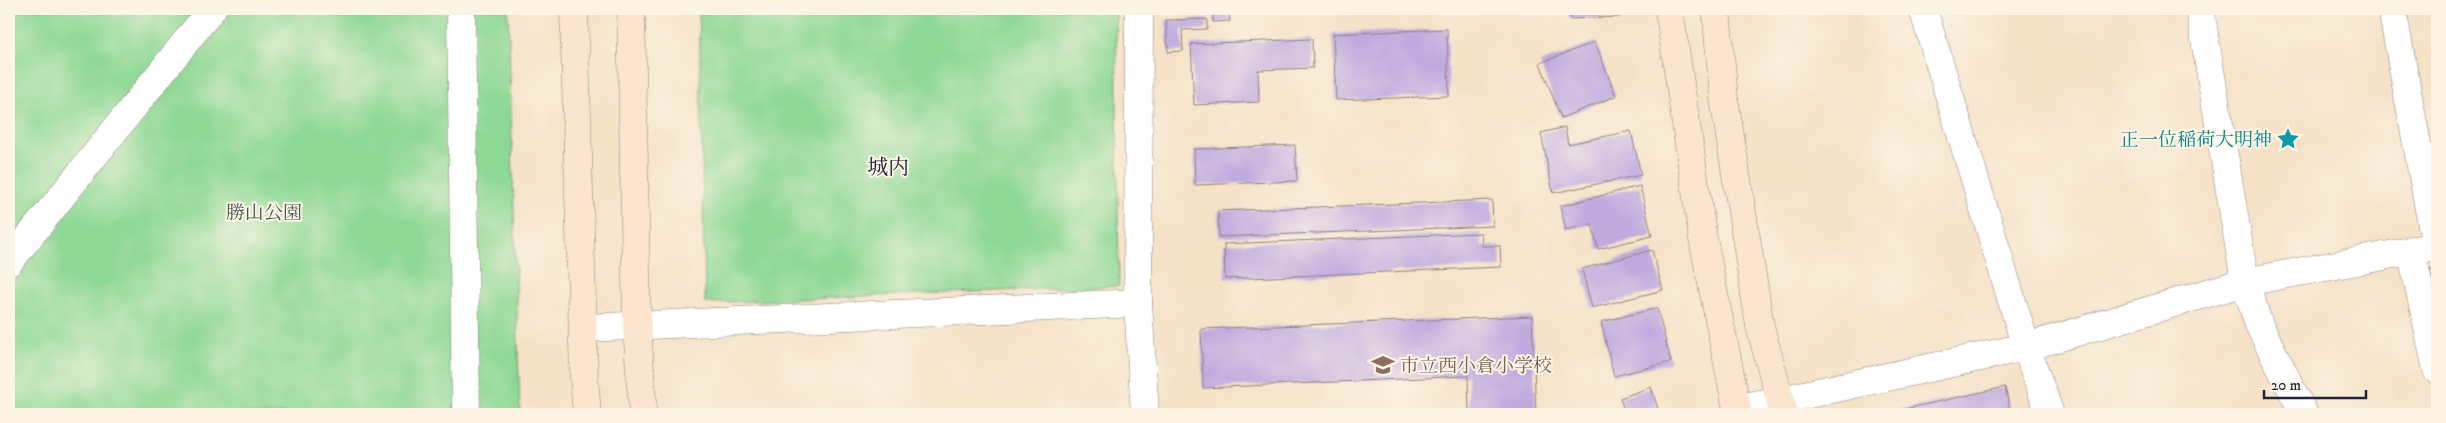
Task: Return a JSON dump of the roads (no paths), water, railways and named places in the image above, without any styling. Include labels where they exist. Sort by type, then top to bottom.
[{"type":"street","points":[[9,262],[212,9]]},
{"type":"street","points":[[461,9],[466,414]]},
{"type":"street","points":[[574,9],[587,414]]},
{"type":"street","points":[[631,9],[638,327],[643,414]]},
{"type":"street","points":[[1138,9],[1138,303],[1145,414]]},
{"type":"street","points":[[1668,9],[1703,239],[1738,411],[1782,407],[2026,346],[2246,282],[2428,248]]},
{"type":"street","points":[[1716,9],[1724,98],[1760,326],[1782,407]]},
{"type":"street","points":[[1923,9],[2026,346],[2050,414]]},
{"type":"street","points":[[2200,9],[2246,282],[2259,325],[2304,414]]},
{"type":"street","points":[[2392,9],[2428,248],[2437,370]]},
{"type":"street","points":[[584,328],[1138,303]]},
{"type":"place","name":"正一位稲荷大明神","points":[[2288,139]]},
{"type":"place","name":"市立西小倉小学校","points":[[1383,365]]},
{"type":"district","name":"城内","points":[[888,167]]},
{"type":"park label","name":"勝山公園","points":[[264,212]]}]
